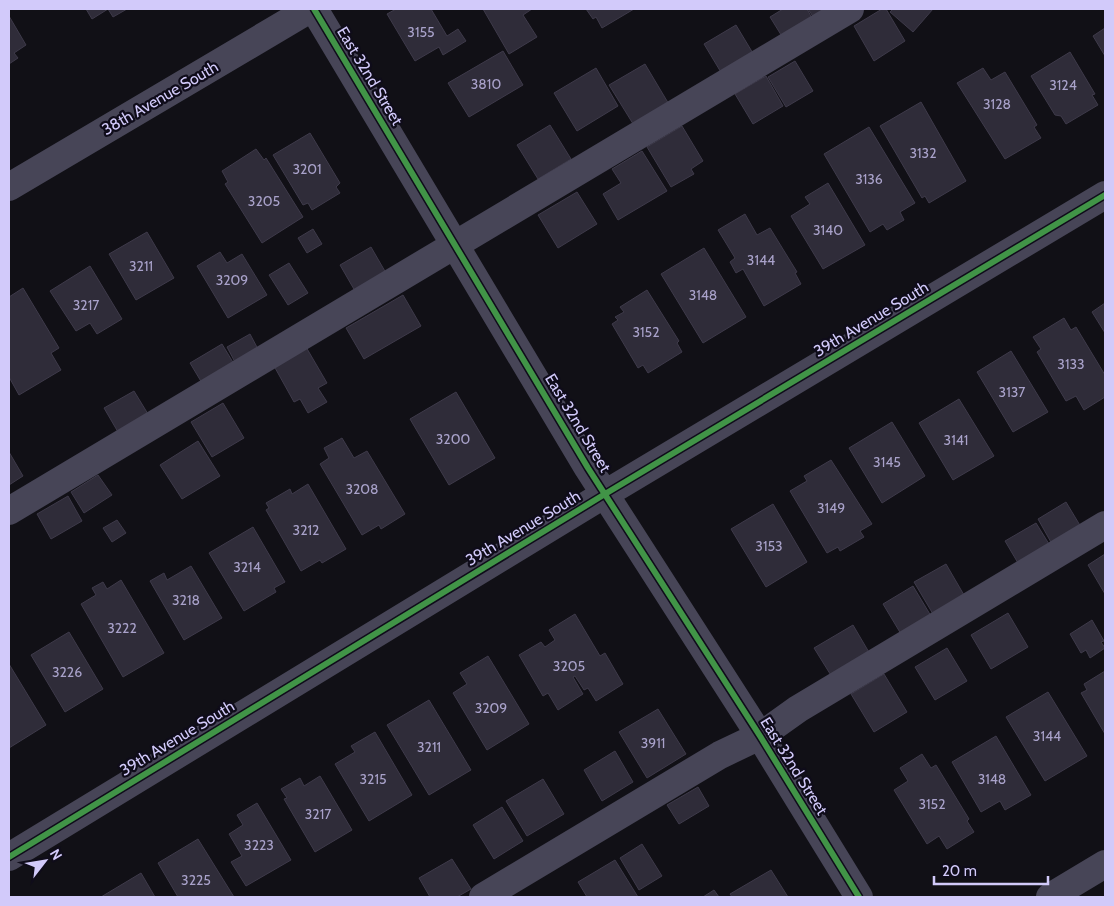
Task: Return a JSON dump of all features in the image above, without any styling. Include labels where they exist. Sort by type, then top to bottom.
[{"type":"street","name":"38th Avenue South","points":[[9,187],[310,9]]},
{"type":"street","name":"East 32nd Street","points":[[314,9],[605,494],[760,736],[859,897]]},
{"type":"street","points":[[9,511],[455,243],[850,9]]},
{"type":"street","name":"39th Avenue South","points":[[9,857],[605,494],[1105,195]]},
{"type":"street","points":[[483,897],[720,755],[760,736],[798,709],[1105,525]]},
{"type":"street","points":[[1050,897],[1105,864]]},
{"type":"building","points":[[86,9],[108,9],[92,19]]},
{"type":"building","points":[[108,9],[127,9],[113,17]]},
{"type":"building","points":[[396,9],[431,9],[447,36],[458,29],[466,41],[443,55],[439,47],[415,61],[387,14]]},
{"type":"building","points":[[483,9],[532,9],[523,15],[537,37],[509,54]]},
{"type":"building","points":[[586,9],[634,9],[602,28],[596,17],[593,19]]},
{"type":"building","points":[[783,9],[807,9],[813,20],[783,38],[770,17]]},
{"type":"building","points":[[808,9],[830,9],[814,18]]},
{"type":"building","points":[[882,9],[886,9],[905,41],[874,61],[854,26]]},
{"type":"building","points":[[893,9],[933,9],[913,32],[890,12]]},
{"type":"building","points":[[9,16],[26,45],[14,53],[18,58],[9,64]]},
{"type":"building","points":[[736,25],[754,55],[722,74],[704,44]]},
{"type":"building","points":[[1105,28],[1105,56],[1093,36]]},
{"type":"building","points":[[503,51],[523,85],[469,117],[448,83]]},
{"type":"building","points":[[1070,52],[1095,94],[1092,95],[1098,105],[1066,124],[1061,116],[1055,115],[1031,76]]},
{"type":"building","points":[[795,61],[813,91],[786,107],[768,77]]},
{"type":"building","points":[[645,64],[670,106],[635,127],[609,85]]},
{"type":"building","points":[[596,68],[618,106],[577,131],[554,93]]},
{"type":"building","points":[[983,68],[991,80],[1005,72],[1037,125],[1034,127],[1041,138],[1005,159],[957,83]]},
{"type":"building","points":[[766,76],[783,106],[753,124],[735,94]]},
{"type":"building","points":[[921,102],[966,181],[929,203],[925,196],[922,198],[880,126]]},
{"type":"building","points":[[550,125],[571,159],[538,179],[517,145]]},
{"type":"building","points":[[682,126],[703,161],[691,169],[694,174],[671,187],[647,147]]},
{"type":"building","points":[[869,127],[915,203],[900,212],[904,220],[887,230],[883,224],[870,232],[824,154]]},
{"type":"building","points":[[310,133],[340,183],[336,187],[340,193],[312,210],[308,203],[303,205],[273,155]]},
{"type":"building","points":[[256,149],[264,160],[266,158],[303,217],[262,243],[225,184],[228,182],[222,171]]},
{"type":"building","points":[[642,151],[667,191],[618,220],[603,194],[621,183],[612,169]]},
{"type":"building","points":[[828,183],[865,245],[823,269],[791,216],[810,204],[805,197]]},
{"type":"building","points":[[577,192],[597,224],[558,248],[538,215]]},
{"type":"building","points":[[745,214],[757,235],[770,228],[797,272],[795,273],[801,284],[764,306],[743,269],[736,273],[730,262],[735,258],[718,230]]},
{"type":"building","points":[[313,229],[322,244],[307,253],[298,238]]},
{"type":"building","points":[[147,232],[174,278],[136,300],[109,254]]},
{"type":"building","points":[[371,247],[386,273],[355,291],[340,265]]},
{"type":"building","points":[[704,248],[746,317],[703,343],[661,274]]},
{"type":"building","points":[[220,252],[227,263],[242,254],[267,295],[228,318],[197,266]]},
{"type":"building","points":[[289,263],[308,293],[288,305],[269,275]]},
{"type":"building","points":[[90,266],[122,319],[97,334],[90,323],[76,331],[50,291]]},
{"type":"building","points":[[23,288],[59,348],[51,353],[61,370],[19,395],[9,377],[9,297]]},
{"type":"building","points":[[647,290],[679,341],[677,343],[682,352],[648,373],[643,365],[638,368],[612,324],[618,320],[615,317],[624,312],[620,307]]},
{"type":"building","points":[[403,295],[421,326],[364,359],[346,328]]},
{"type":"building","points":[[1105,303],[1105,333],[1092,312]]},
{"type":"building","points":[[1064,318],[1071,330],[1076,327],[1105,375],[1105,397],[1084,410],[1076,396],[1066,401],[1037,352],[1041,349],[1033,337]]},
{"type":"building","points":[[250,334],[259,351],[236,364],[227,347]]},
{"type":"building","points":[[222,344],[234,364],[202,383],[190,363]]},
{"type":"building","points":[[306,347],[327,383],[318,388],[327,402],[308,413],[300,399],[294,402],[274,366]]},
{"type":"building","points":[[1011,351],[1048,412],[1013,432],[977,372]]},
{"type":"building","points":[[134,391],[148,414],[118,432],[104,408]]},
{"type":"building","points":[[456,392],[495,458],[449,485],[410,419]]},
{"type":"building","points":[[959,399],[994,456],[953,480],[919,423]]},
{"type":"building","points":[[223,403],[244,438],[212,457],[191,422]]},
{"type":"building","points":[[892,422],[925,476],[882,503],[849,448]]},
{"type":"building","points":[[342,438],[354,458],[367,451],[405,514],[381,529],[379,525],[362,535],[320,464],[329,458],[324,448]]},
{"type":"building","points":[[198,441],[220,476],[182,499],[160,465]]},
{"type":"building","points":[[9,452],[23,476],[9,485]]},
{"type":"building","points":[[831,460],[872,524],[860,531],[864,537],[840,551],[838,547],[827,553],[790,491],[807,481],[804,476]]},
{"type":"building","points":[[98,475],[112,495],[84,513],[71,492]]},
{"type":"building","points":[[308,484],[346,549],[322,563],[320,560],[301,571],[266,510],[269,508],[266,503],[290,489],[292,494]]},
{"type":"building","points":[[68,496],[82,521],[51,539],[37,514]]},
{"type":"building","points":[[1066,502],[1081,527],[1052,544],[1038,519]]},
{"type":"building","points":[[773,504],[807,562],[766,587],[731,529]]},
{"type":"building","points":[[117,520],[126,533],[112,542],[103,528]]},
{"type":"building","points":[[1036,523],[1049,544],[1018,563],[1005,541]]},
{"type":"building","points":[[253,527],[285,582],[274,588],[276,592],[244,611],[209,553]]},
{"type":"building","points":[[1105,554],[1105,594],[1088,565]]},
{"type":"building","points":[[946,564],[964,595],[933,614],[914,582]]},
{"type":"building","points":[[191,566],[222,618],[184,640],[150,581],[164,573],[167,580]]},
{"type":"building","points":[[121,580],[164,653],[123,677],[81,604],[96,595],[92,588],[103,582],[107,589]]},
{"type":"building","points":[[913,586],[931,616],[901,634],[883,604]]},
{"type":"building","points":[[1008,613],[1028,647],[991,669],[971,635]]},
{"type":"building","points":[[575,614],[600,656],[605,653],[623,684],[596,701],[588,688],[584,690],[575,676],[573,677],[583,694],[558,710],[548,693],[543,696],[519,655],[541,642],[545,647],[555,640],[549,630]]},
{"type":"building","points":[[1092,620],[1104,641],[1101,642],[1105,648],[1090,658],[1086,650],[1081,653],[1070,634]]},
{"type":"building","points":[[853,625],[870,654],[832,677],[814,648]]},
{"type":"building","points":[[69,632],[103,689],[65,712],[31,655]]},
{"type":"building","points":[[947,648],[967,681],[935,700],[915,667]]},
{"type":"building","points":[[488,656],[529,724],[487,750],[453,693],[467,684],[460,673]]},
{"type":"building","points":[[9,664],[46,725],[9,748]]},
{"type":"building","points":[[1105,671],[1105,734],[1081,693],[1087,690],[1084,684]]},
{"type":"building","points":[[884,674],[907,712],[874,732],[851,694]]},
{"type":"building","points":[[1048,692],[1087,756],[1045,781],[1006,717]]},
{"type":"building","points":[[429,700],[471,770],[429,795],[387,725]]},
{"type":"building","points":[[658,709],[686,754],[647,778],[619,732]]},
{"type":"building","points":[[375,732],[412,795],[369,821],[335,764],[355,752],[351,746]]},
{"type":"building","points":[[996,736],[1031,795],[1005,810],[1000,801],[981,812],[952,762]]},
{"type":"building","points":[[615,751],[633,782],[602,801],[584,770]]},
{"type":"building","points":[[922,754],[931,768],[936,765],[969,819],[967,821],[974,832],[947,849],[939,836],[927,844],[894,790],[908,781],[900,768]]},
{"type":"building","points":[[320,776],[352,830],[315,852],[284,799],[287,798],[281,789],[300,778],[304,786]]},
{"type":"building","points":[[543,779],[564,814],[527,836],[506,801]]},
{"type":"building","points":[[698,787],[709,806],[679,824],[667,805]]},
{"type":"building","points":[[257,803],[291,860],[246,886],[231,862],[242,856],[229,834],[243,825],[237,815]]},
{"type":"building","points":[[502,807],[523,841],[494,859],[473,825]]},
{"type":"building","points":[[198,839],[234,897],[178,897],[158,863]]},
{"type":"building","points":[[642,844],[662,876],[639,890],[620,858]]},
{"type":"building","points":[[452,859],[471,889],[457,897],[430,897],[419,878]]},
{"type":"building","points":[[615,860],[638,897],[587,897],[578,882]]},
{"type":"building","points":[[771,870],[788,897],[732,897],[730,894]]},
{"type":"building","points":[[141,873],[155,897],[101,897]]},
{"type":"building","points":[[714,890],[719,897],[703,897]]},
{"type":"cycle path","points":[[314,9],[588,468],[760,736],[859,897]]},
{"type":"cycle path","points":[[9,857],[605,494],[1105,195]]}]
